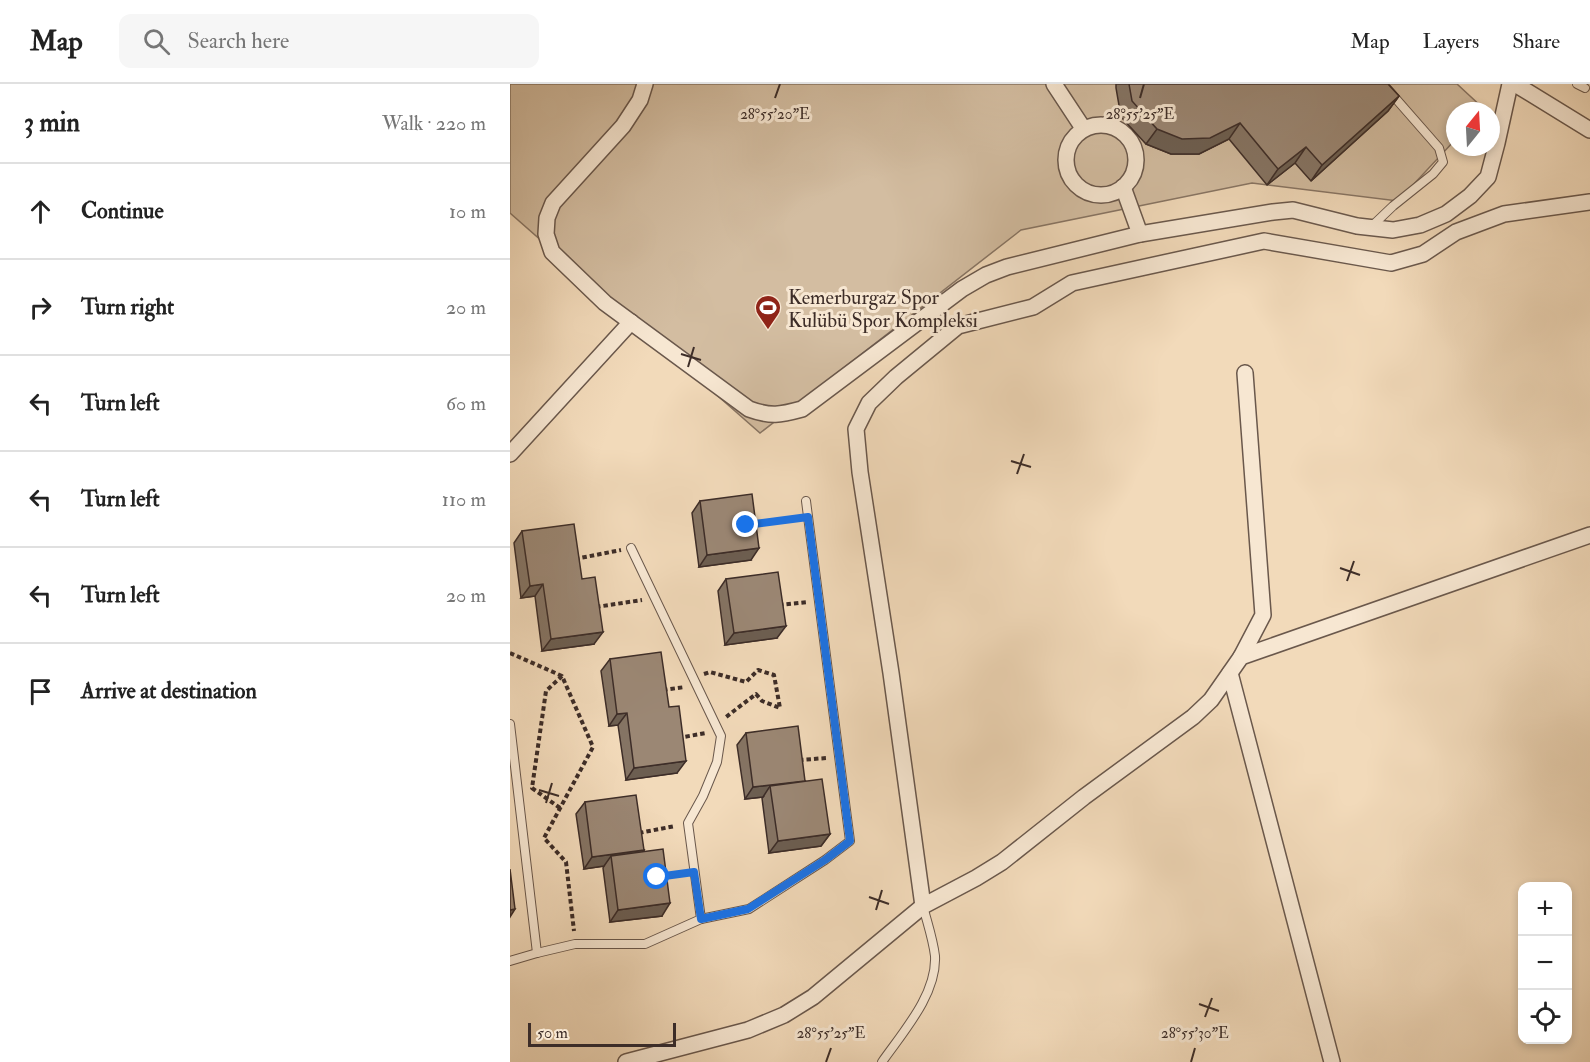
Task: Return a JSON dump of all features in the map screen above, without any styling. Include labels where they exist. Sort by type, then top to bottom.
[{"type":"street","points":[[645,84],[640,100],[623,126],[553,203],[547,218],[546,234],[552,252],[605,303],[749,409],[763,414],[778,415],[802,409],[962,289],[1006,267],[1140,234],[1273,212],[1293,210],[1357,226],[1393,230],[1420,225],[1446,214],[1470,196],[1488,177],[1509,84]]},
{"type":"street","points":[[1054,84],[1083,129]]},
{"type":"street","points":[[1515,84],[1590,130]]},
{"type":"street","points":[[1094,124],[1106,124],[1127,135],[1137,156],[1136,168],[1123,187],[1113,193],[1090,194],[1071,180],[1066,169],[1065,157],[1074,136],[1094,124]]},
{"type":"street","points":[[1123,187],[1140,234]]},
{"type":"street","points":[[923,906],[891,672],[860,472],[856,429],[869,404],[896,377],[958,326],[1033,307],[1072,283],[1264,242],[1391,263],[1424,254],[1456,232],[1504,214],[1590,202]]},
{"type":"street","points":[[510,454],[631,322]]},
{"type":"street","points":[[626,1062],[748,1030],[784,1015],[813,998],[923,906],[1002,862],[1084,797],[1193,717],[1211,700],[1241,657],[1263,615],[1245,374]]},
{"type":"street","points":[[1241,657],[1590,536]]},
{"type":"street","points":[[1230,673],[1332,1062]]},
{"type":"lane","points":[[1371,227],[1433,174],[1443,162],[1439,148],[1383,84]]},
{"type":"lane","points":[[1577,84],[1585,88]]},
{"type":"lane","points":[[510,961],[575,944],[645,944],[701,919],[748,909],[825,860],[850,841],[806,501]]},
{"type":"lane","points":[[631,548],[721,736],[717,762],[688,823],[701,919]]},
{"type":"lane","points":[[510,724],[537,953]]},
{"type":"lane","points":[[882,1062],[923,1002],[933,978],[934,956],[923,906]]},
{"type":"path","points":[[746,525],[808,517]]},
{"type":"path","points":[[569,560],[631,548]]},
{"type":"path","points":[[589,608],[655,598]]},
{"type":"path","points":[[773,605],[819,601]]},
{"type":"path","points":[[510,654],[562,676],[593,747],[544,838],[566,862],[575,944]]},
{"type":"path","points":[[657,691],[696,682],[710,672],[746,682],[758,670],[774,675],[780,708],[762,700],[756,694],[717,728],[673,739]]},
{"type":"path","points":[[560,808],[532,788],[546,691],[562,676]]},
{"type":"path","points":[[792,761],[839,756]]},
{"type":"path","points":[[632,835],[688,823]]},
{"type":"path","points":[[657,877],[694,872]]},
{"type":"shaded area","name":"Kemerburgaz Spor Kulübü Spor Kompleksi","points":[[510,84],[1457,84],[1476,102],[1446,102],[1446,150],[1398,201],[1252,183],[1021,230],[760,433],[510,213]]},
{"type":"building","points":[[1129,84],[1388,84],[1399,96],[1322,165],[1306,147],[1278,169],[1240,123],[1210,138],[1182,139],[1157,129],[1132,101]]},
{"type":"building","points":[[752,494],[759,548],[707,555],[700,501]]},
{"type":"building","points":[[574,524],[582,579],[595,577],[603,632],[551,639],[543,584],[530,586],[522,531]]},
{"type":"building","points":[[778,572],[786,626],[734,633],[726,579]]},
{"type":"building","points":[[661,652],[669,707],[679,706],[686,761],[634,768],[627,713],[617,714],[610,659]]},
{"type":"building","points":[[798,726],[805,781],[753,787],[746,733]]},
{"type":"building","points":[[822,779],[830,834],[778,841],[770,786]]},
{"type":"building","points":[[636,795],[644,850],[592,857],[585,802]]},
{"type":"building","points":[[663,849],[670,903],[618,910],[611,856]]},
{"type":"building","points":[[510,869],[515,909],[510,910]]},
{"type":"place","name":"Kemerburgaz Spor Kulübü Spor Kompleksi","points":[[768,331]]},
{"type":"route","points":[[657,877],[694,872],[701,919],[748,909],[825,860],[850,841],[808,517],[746,525]]}]
